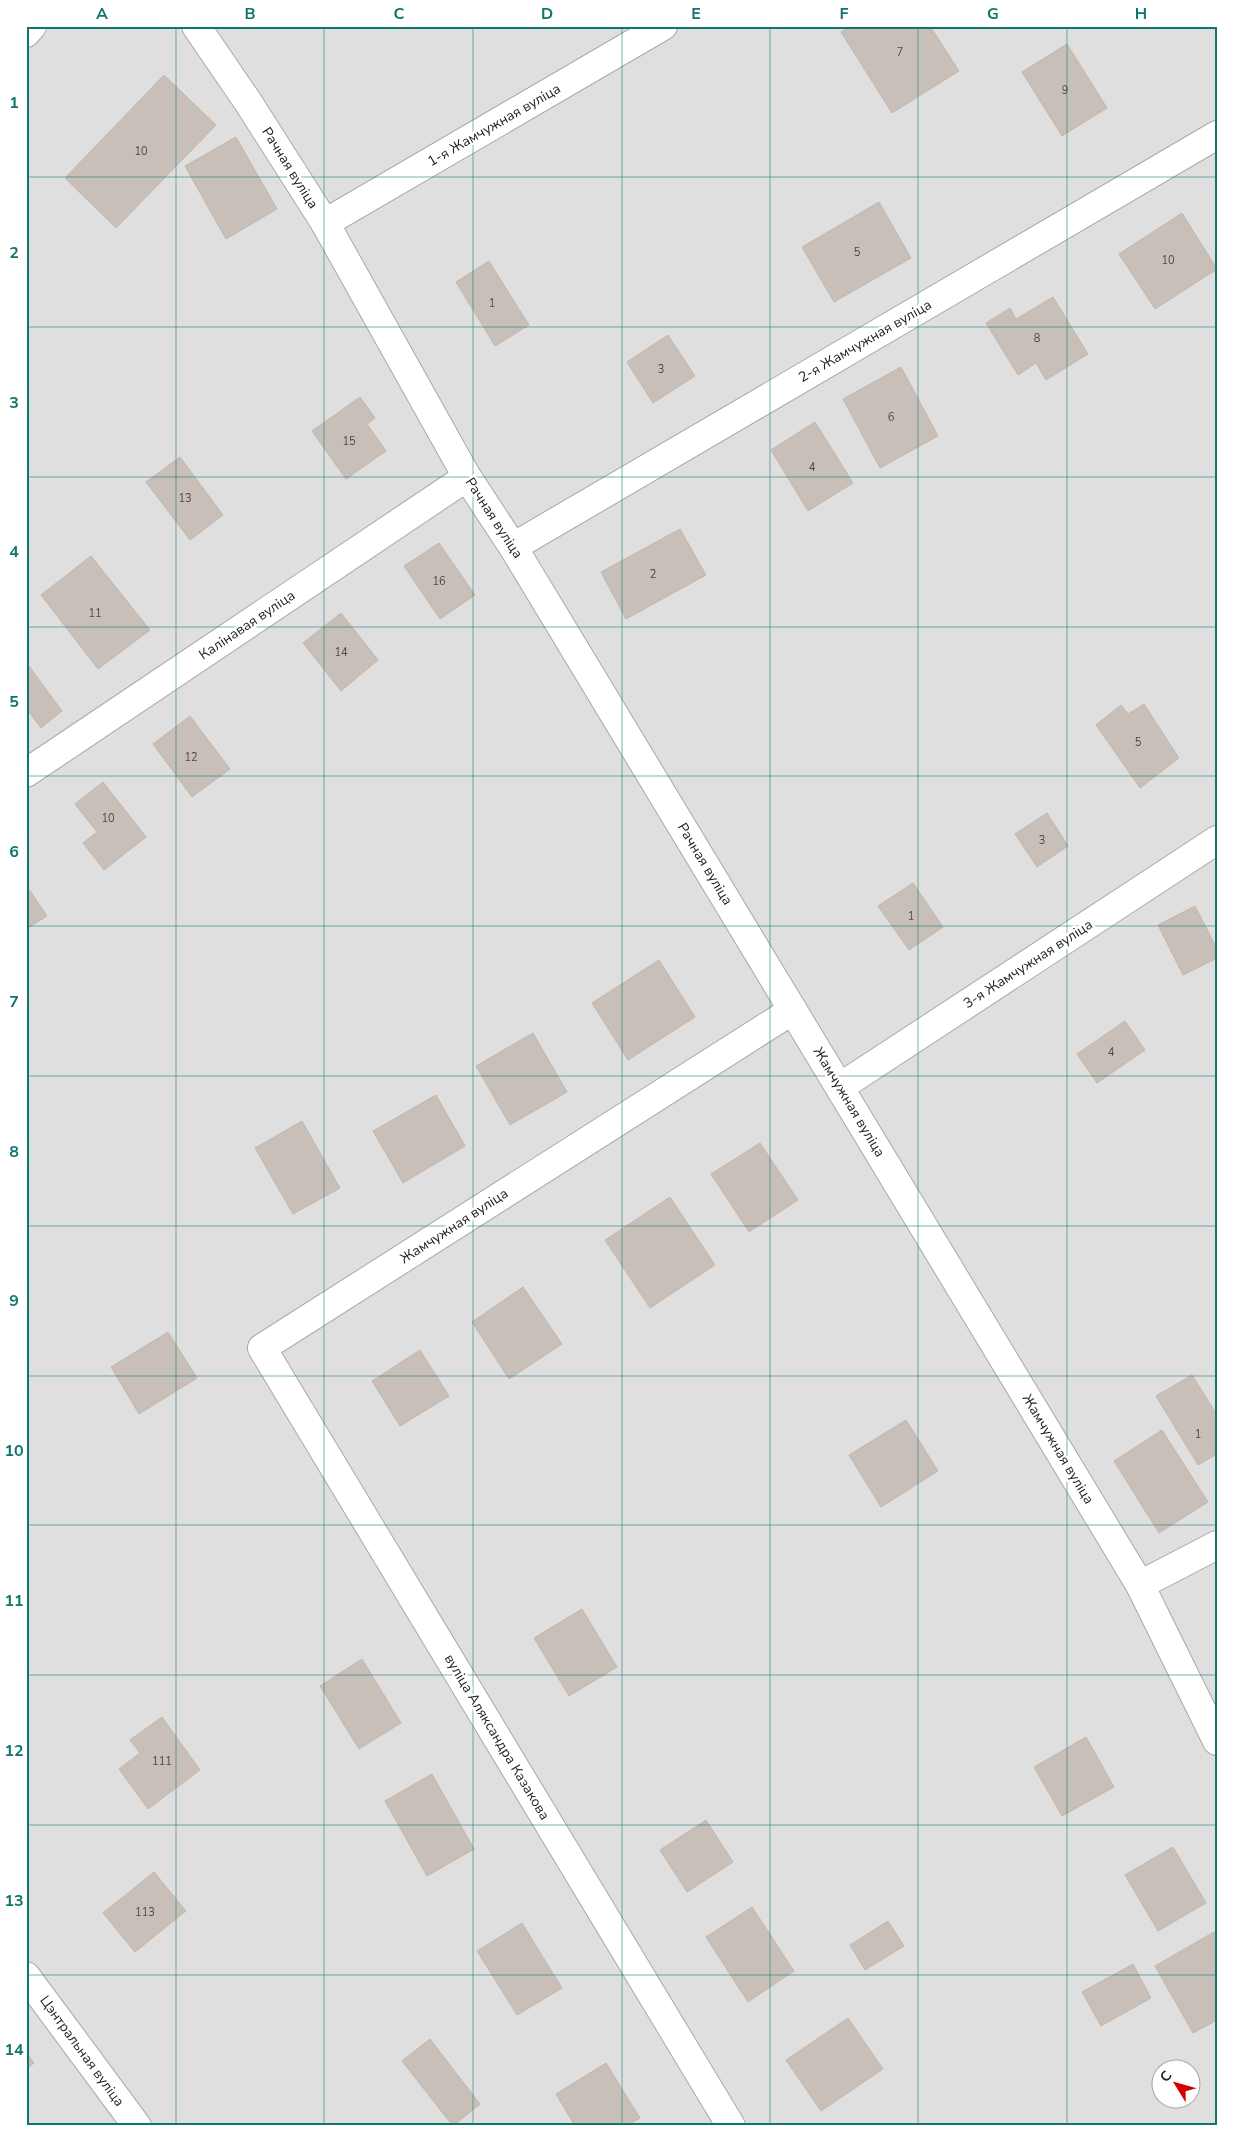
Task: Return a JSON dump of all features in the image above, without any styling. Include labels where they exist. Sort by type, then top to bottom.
[{"type":"street","points":[[26,33],[32,26]]},
{"type":"street","name":"Рачная вуліца","points":[[196,26],[248,102],[325,223],[467,478],[514,547],[793,1010]]},
{"type":"street","name":"1-я Жамчужная вуліца","points":[[325,223],[663,26]]},
{"type":"street","name":"2-я Жамчужная вуліца","points":[[514,547],[1217,135]]},
{"type":"street","name":"Калінавая вуліца","points":[[26,773],[467,478]]},
{"type":"street","name":"3-я Жамчужная вуліца","points":[[840,1087],[1217,840]]},
{"type":"street","name":"Жамчужная вуліца","points":[[262,1348],[793,1010],[1140,1585],[1217,1741]]},
{"type":"street","name":"вуліца Аляксандра Казакова","points":[[262,1348],[731,2126]]},
{"type":"street","points":[[1140,1585],[1217,1545]]},
{"type":"street","name":"Цэнтральная вуліца","points":[[26,1976],[137,2126]]},
{"type":"shaded area","points":[[26,26],[1217,26],[1217,2126],[26,2126]]},
{"type":"building","points":[[850,26],[930,26],[959,71],[892,113],[841,32]]},
{"type":"building","points":[[1067,44],[1107,108],[1062,136],[1022,72]]},
{"type":"building","points":[[164,75],[216,125],[116,228],[65,178]]},
{"type":"building","points":[[236,137],[277,209],[226,239],[185,166]]},
{"type":"building","points":[[879,202],[911,258],[834,302],[802,247]]},
{"type":"building","points":[[1182,213],[1217,269],[1155,309],[1119,254]]},
{"type":"building","points":[[489,261],[529,325],[495,346],[456,282]]},
{"type":"building","points":[[1053,297],[1088,354],[1046,380],[1036,363],[1018,375],[986,323],[1010,308],[1016,319]]},
{"type":"building","points":[[668,335],[695,376],[653,403],[627,362]]},
{"type":"building","points":[[901,367],[938,436],[880,468],[843,399]]},
{"type":"building","points":[[360,397],[375,418],[367,424],[386,451],[346,479],[312,431]]},
{"type":"building","points":[[815,422],[853,483],[808,511],[771,450]]},
{"type":"building","points":[[180,457],[223,515],[190,540],[146,482]]},
{"type":"building","points":[[680,529],[706,575],[626,619],[601,572]]},
{"type":"building","points":[[439,543],[475,595],[440,619],[404,566]]},
{"type":"building","points":[[91,556],[150,630],[98,669],[41,595]]},
{"type":"building","points":[[341,613],[378,660],[341,691],[303,643]]},
{"type":"building","points":[[26,662],[62,711],[41,728],[26,708]]},
{"type":"building","points":[[1144,704],[1179,758],[1140,788],[1096,725],[1121,705],[1128,714]]},
{"type":"building","points":[[190,716],[230,769],[192,797],[153,744]]},
{"type":"building","points":[[103,782],[146,837],[104,870],[83,843],[97,832],[75,804]]},
{"type":"building","points":[[1047,813],[1068,846],[1037,867],[1015,834]]},
{"type":"building","points":[[913,883],[943,927],[909,950],[878,906]]},
{"type":"building","points":[[26,885],[47,916],[26,929]]},
{"type":"building","points":[[1195,906],[1217,949],[1217,958],[1183,975],[1158,925]]},
{"type":"building","points":[[659,960],[695,1017],[628,1060],[592,1003]]},
{"type":"building","points":[[1125,1021],[1145,1050],[1097,1083],[1077,1054]]},
{"type":"building","points":[[533,1033],[567,1092],[510,1125],[476,1066]]},
{"type":"building","points":[[436,1095],[465,1146],[403,1183],[373,1131]]},
{"type":"building","points":[[302,1121],[340,1188],[293,1214],[255,1148]]},
{"type":"building","points":[[760,1143],[798,1200],[749,1232],[711,1174]]},
{"type":"building","points":[[670,1197],[715,1265],[650,1308],[605,1240]]},
{"type":"building","points":[[523,1287],[562,1344],[509,1379],[472,1322]]},
{"type":"building","points":[[168,1332],[197,1378],[139,1414],[111,1367]]},
{"type":"building","points":[[420,1350],[449,1396],[400,1426],[372,1381]]},
{"type":"building","points":[[1192,1375],[1217,1415],[1217,1454],[1198,1465],[1156,1396]]},
{"type":"building","points":[[906,1420],[938,1471],[881,1507],[849,1455]]},
{"type":"building","points":[[1162,1430],[1208,1502],[1159,1533],[1114,1461]]},
{"type":"building","points":[[582,1609],[617,1667],[569,1696],[534,1638]]},
{"type":"building","points":[[362,1659],[401,1723],[359,1749],[320,1686]]},
{"type":"building","points":[[162,1717],[200,1770],[148,1809],[119,1769],[140,1753],[130,1740]]},
{"type":"building","points":[[1086,1737],[1114,1787],[1062,1816],[1034,1767]]},
{"type":"building","points":[[432,1774],[474,1849],[427,1876],[385,1801]]},
{"type":"building","points":[[706,1820],[733,1862],[687,1892],[660,1850]]},
{"type":"building","points":[[1173,1847],[1206,1903],[1158,1931],[1125,1875]]},
{"type":"building","points":[[154,1872],[186,1911],[135,1952],[103,1913]]},
{"type":"building","points":[[752,1907],[794,1971],[748,2002],[706,1937]]},
{"type":"building","points":[[888,1921],[904,1946],[865,1970],[850,1945]]},
{"type":"building","points":[[522,1923],[562,1988],[517,2015],[477,1951]]},
{"type":"building","points":[[1214,1932],[1217,1936],[1217,2020],[1193,2033],[1155,1966]]},
{"type":"building","points":[[1133,1964],[1151,1998],[1101,2026],[1082,1992]]},
{"type":"building","points":[[848,2018],[883,2069],[821,2111],[786,2060]]},
{"type":"building","points":[[430,2039],[480,2104],[453,2126],[402,2061]]},
{"type":"building","points":[[26,2052],[34,2063],[26,2069]]},
{"type":"building","points":[[606,2063],[640,2118],[626,2126],[575,2126],[556,2094]]}]
